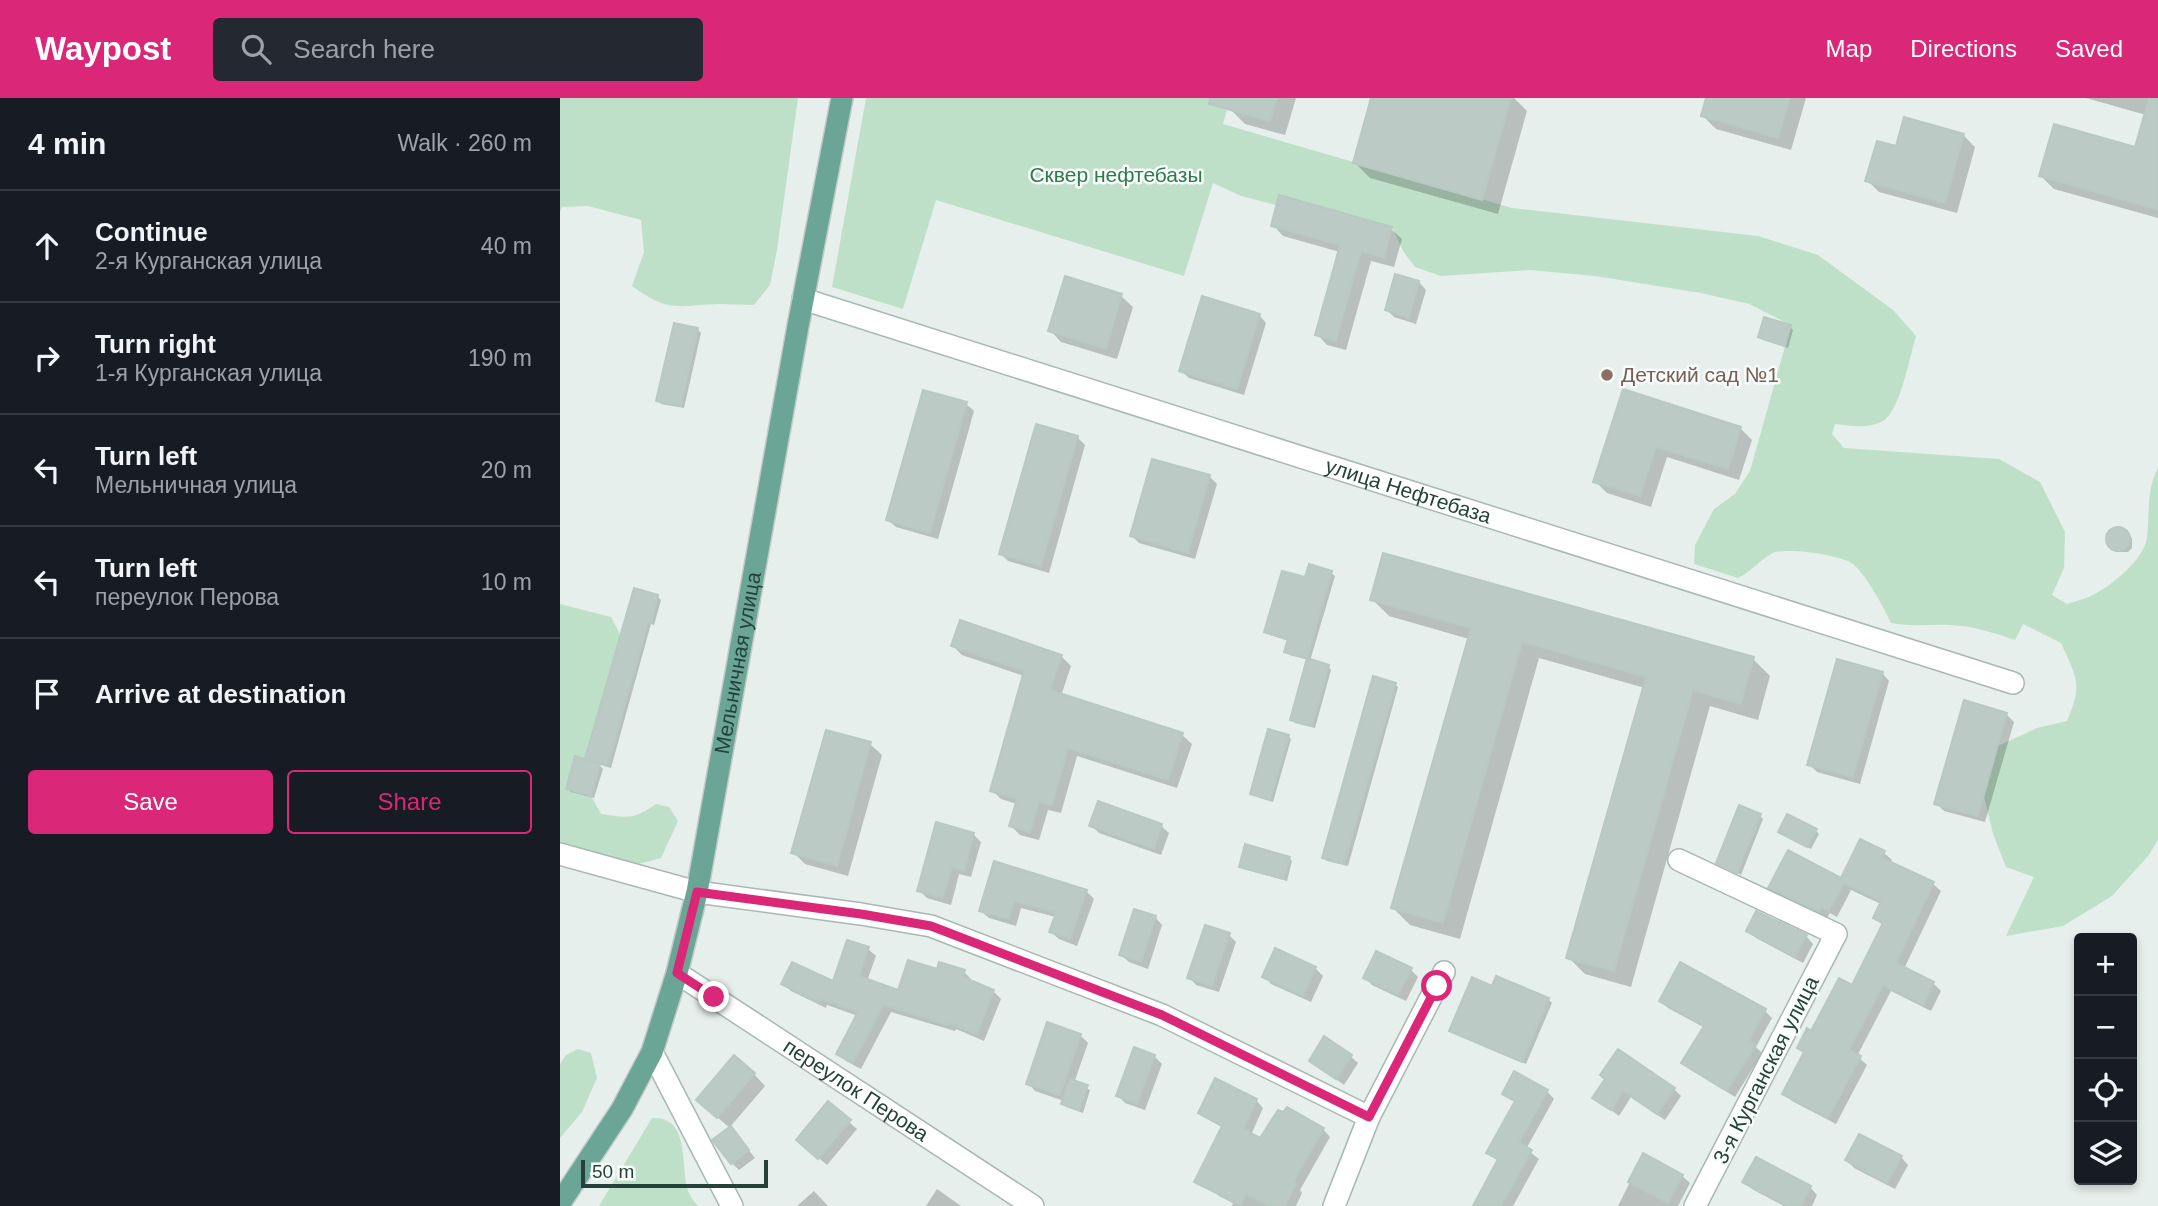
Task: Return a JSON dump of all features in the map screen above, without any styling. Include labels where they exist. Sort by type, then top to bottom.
[{"type":"main road","name":"Мельничная улица","points":[[560,1203],[622,1109],[652,1052],[677,973],[697,892],[803,299],[842,98]]},
{"type":"street","name":"улица Нефтебаза","points":[[803,299],[2013,683]]},
{"type":"street","points":[[560,854],[697,892],[931,926],[1162,1015],[1369,1117]]},
{"type":"street","name":"3-я Курганская улица","points":[[1679,860],[1836,934],[1695,1206]]},
{"type":"street","points":[[1334,1206],[1369,1117],[1444,972]]},
{"type":"street","name":"переулок Перова","points":[[677,973],[1033,1206]]},
{"type":"street","points":[[652,1052],[732,1206]]},
{"type":"green space","points":[[560,98],[798,98],[770,285],[754,305],[675,306],[656,301],[632,286],[644,252],[641,220],[588,206],[562,207],[560,212]]},
{"type":"green space","name":"Сквер нефтебазы","points":[[866,98],[1230,98],[1223,124],[1512,208],[1758,236],[1818,255],[1893,310],[1916,336],[1899,395],[1889,416],[1871,425],[1835,424],[1832,434],[1844,448],[1999,459],[2040,482],[2065,532],[2064,568],[2052,595],[2067,604],[2090,596],[2109,585],[2134,563],[2145,545],[2150,493],[2158,468],[2158,840],[2148,856],[2112,896],[2063,926],[2006,936],[2034,877],[2006,867],[1993,834],[1984,796],[1998,746],[2037,728],[2067,721],[2075,698],[2076,681],[2061,643],[2023,624],[2015,640],[1984,630],[1959,626],[1891,623],[1858,569],[1847,561],[1826,555],[1780,551],[1765,558],[1738,578],[1694,564],[1695,545],[1714,509],[1735,494],[1750,471],[1791,325],[1749,304],[1701,293],[1595,276],[1530,270],[1441,276],[1415,267],[1403,251],[1392,227],[1280,195],[1276,205],[1241,196],[1213,183],[1184,276],[936,200],[903,309],[832,287]]},
{"type":"green space","points":[[560,604],[611,617],[620,634],[585,759],[575,757],[566,789],[591,796],[601,814],[630,816],[642,813],[656,804],[669,807],[678,821],[661,858],[639,864],[608,861],[560,845]]},
{"type":"green space","points":[[578,1049],[591,1053],[597,1078],[582,1112],[560,1138],[560,1064],[566,1055]]},
{"type":"green space","points":[[652,1118],[664,1119],[678,1132],[688,1189],[698,1206],[599,1206]]},
{"type":"building","points":[[1210,98],[1277,98],[1270,121],[1209,104]]},
{"type":"building","points":[[1371,98],[1511,98],[1482,200],[1353,163]]},
{"type":"building","points":[[1706,98],[1790,98],[1778,138],[1701,116]]},
{"type":"building","points":[[2149,98],[2158,98],[2158,210],[2039,176],[2054,124],[2135,147]]},
{"type":"building","points":[[1904,117],[1964,134],[1945,203],[1865,181],[1877,141],[1896,146]]},
{"type":"building","points":[[1279,195],[1392,227],[1384,258],[1361,251],[1336,341],[1315,335],[1340,245],[1271,226]]},
{"type":"building","points":[[1395,274],[1419,281],[1409,318],[1385,310]]},
{"type":"building","points":[[1065,276],[1122,294],[1106,349],[1048,331]]},
{"type":"building","points":[[1202,296],[1260,314],[1237,389],[1179,371]]},
{"type":"building","points":[[1764,317],[1791,325],[1785,346],[1758,337]]},
{"type":"building","points":[[674,323],[698,328],[681,406],[656,401]]},
{"type":"building","points":[[1623,389],[1741,427],[1728,469],[1656,447],[1640,496],[1593,482]]},
{"type":"building","points":[[923,390],[967,402],[930,533],[886,520]]},
{"type":"building","points":[[1036,424],[1078,436],[1041,566],[999,554]]},
{"type":"building","points":[[1152,459],[1210,475],[1188,553],[1130,536]]},
{"type":"building","points":[[2118,527],[2129,534],[2130,539],[2123,550],[2118,551],[2107,544],[2106,539],[2113,528]]},
{"type":"building","points":[[1383,553],[1754,657],[1741,704],[1693,690],[1614,971],[1566,958],[1646,677],[1522,642],[1443,923],[1391,908],[1471,628],[1370,600]]},
{"type":"building","points":[[1309,564],[1332,571],[1307,658],[1284,652],[1288,639],[1264,632],[1282,571],[1305,577]]},
{"type":"building","points":[[634,588],[658,595],[608,765],[585,759]]},
{"type":"building","points":[[960,620],[1062,655],[1050,690],[1183,733],[1168,780],[1068,748],[1052,805],[1039,802],[1030,832],[1009,826],[1017,799],[990,791],[1024,671],[951,646]]},
{"type":"building","points":[[1307,658],[1329,665],[1312,726],[1290,720]]},
{"type":"building","points":[[1837,659],[1883,672],[1853,777],[1807,765]]},
{"type":"building","points":[[1373,676],[1396,683],[1344,864],[1322,858]]},
{"type":"building","points":[[1964,700],[2007,713],[1978,816],[1934,804]]},
{"type":"building","points":[[1268,729],[1289,735],[1270,800],[1250,794]]},
{"type":"building","points":[[826,730],[871,742],[837,866],[791,853]]},
{"type":"building","points":[[575,756],[600,764],[591,796],[566,789]]},
{"type":"building","points":[[1098,801],[1162,824],[1154,849],[1089,826]]},
{"type":"building","points":[[1739,805],[1761,814],[1737,873],[1716,863]]},
{"type":"building","points":[[1787,814],[1817,829],[1807,847],[1778,832]]},
{"type":"building","points":[[936,822],[974,833],[964,871],[952,867],[943,898],[917,891]]},
{"type":"building","points":[[1860,839],[1885,851],[1882,858],[1934,882],[1896,963],[1934,982],[1923,1005],[1883,985],[1849,1050],[1861,1056],[1828,1118],[1782,1094],[1804,1052],[1797,1048],[1807,1028],[1811,1031],[1839,978],[1852,985],[1883,923],[1873,918],[1881,901],[1844,883],[1829,911],[1822,907],[1819,912],[1768,888],[1788,850],[1841,878]]},
{"type":"building","points":[[1245,844],[1290,857],[1284,879],[1239,867]]},
{"type":"building","points":[[994,861],[1087,890],[1070,939],[1049,932],[1056,913],[1014,901],[1009,919],[979,911]]},
{"type":"building","points":[[1134,909],[1156,916],[1141,962],[1119,955]]},
{"type":"building","points":[[1756,911],[1807,935],[1795,957],[1746,931]]},
{"type":"building","points":[[1205,925],[1230,933],[1212,986],[1187,978]]},
{"type":"building","points":[[847,940],[869,947],[859,976],[898,990],[908,960],[937,969],[939,962],[965,970],[963,977],[994,990],[977,1034],[883,1005],[853,1063],[836,1054],[858,1012],[820,999],[818,1002],[781,984],[792,962],[833,981]]},
{"type":"building","points":[[1275,948],[1316,967],[1303,996],[1262,977]]},
{"type":"building","points":[[1376,951],[1412,968],[1398,995],[1363,978]]},
{"type":"building","points":[[1680,962],[1766,1009],[1749,1040],[1756,1044],[1727,1091],[1681,1063],[1704,1026],[1659,1001]]},
{"type":"building","points":[[1496,976],[1549,998],[1522,1062],[1449,1031],[1472,977],[1492,986]]},
{"type":"building","points":[[1047,1022],[1081,1034],[1060,1095],[1026,1084]]},
{"type":"building","points":[[1324,1036],[1352,1055],[1336,1079],[1309,1061]]},
{"type":"building","points":[[1134,1047],[1155,1055],[1137,1104],[1116,1096]]},
{"type":"building","points":[[1618,1049],[1675,1088],[1657,1114],[1623,1091],[1611,1110],[1592,1098],[1605,1079],[1600,1075]]},
{"type":"building","points":[[734,1055],[755,1073],[717,1118],[696,1100]]},
{"type":"building","points":[[1514,1071],[1548,1090],[1519,1142],[1532,1150],[1501,1206],[1473,1206],[1498,1159],[1486,1153],[1515,1101],[1502,1094]]},
{"type":"building","points":[[1215,1078],[1257,1099],[1243,1129],[1260,1138],[1278,1110],[1283,1112],[1287,1107],[1324,1128],[1293,1182],[1296,1184],[1285,1206],[1270,1206],[1246,1194],[1241,1205],[1194,1182],[1222,1126],[1198,1113]]},
{"type":"building","points":[[1070,1079],[1088,1085],[1079,1110],[1061,1104]]},
{"type":"building","points":[[828,1101],[851,1120],[818,1159],[796,1140]]},
{"type":"building","points":[[731,1126],[749,1150],[731,1164],[712,1140]]},
{"type":"building","points":[[1859,1134],[1902,1156],[1887,1183],[1845,1160]]},
{"type":"building","points":[[1643,1153],[1683,1175],[1668,1203],[1628,1182]]},
{"type":"building","points":[[1756,1157],[1811,1186],[1801,1206],[1788,1206],[1742,1182]]},
{"type":"place","name":"Детский сад №1","points":[[1607,375]]},
{"type":"route","points":[[714,997],[677,973],[697,892],[931,926],[1162,1015],[1369,1117],[1437,986]]}]
